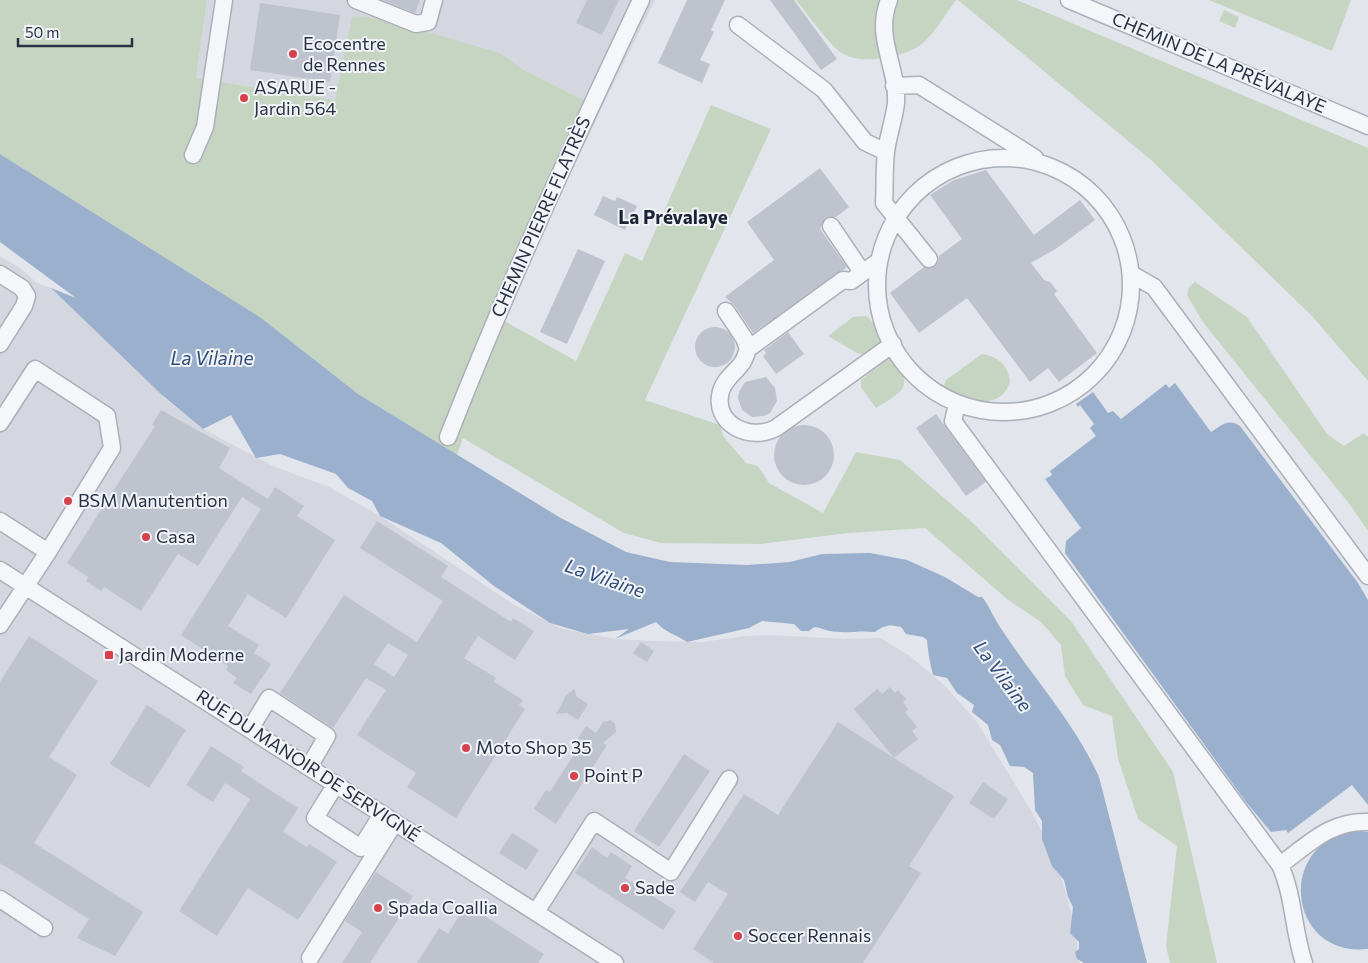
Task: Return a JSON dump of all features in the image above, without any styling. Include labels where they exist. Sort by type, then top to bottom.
[{"type":"street","points":[[193,154],[205,127],[224,0]]},
{"type":"street","points":[[356,0],[416,24],[428,22],[434,0]]},
{"type":"street","name":"CHEMIN PIERRE FLATRÈS","points":[[448,437],[493,321],[552,189],[641,0]]},
{"type":"street","points":[[889,0],[885,10],[882,31],[896,102],[886,152],[884,203],[929,259]]},
{"type":"street","name":"CHEMIN DE LA PRÉVALAYE","points":[[1069,0],[1368,126]]},
{"type":"street","points":[[738,25],[824,90],[865,142],[886,152]]},
{"type":"street","points":[[894,86],[919,85],[1060,172],[1100,204],[1121,231],[1130,255],[1133,275],[1129,306],[1116,345],[1099,371],[1084,387],[1065,399],[1042,408],[1013,412],[987,410],[957,404],[933,392],[908,367],[893,344],[879,312],[876,263],[888,228],[918,190],[943,172],[965,163],[1019,158],[1041,162]]},
{"type":"street","points":[[831,226],[862,272]]},
{"type":"street","points":[[876,263],[851,281],[843,280],[748,349],[742,363],[724,383],[720,393],[723,414],[738,430],[749,434],[760,434],[776,428],[893,344]]},
{"type":"street","points":[[0,274],[22,288],[27,296],[24,306],[0,344]]},
{"type":"street","points":[[1133,275],[1154,287],[1368,576]]},
{"type":"street","points":[[726,311],[744,338],[748,349]]},
{"type":"street","points":[[0,423],[35,369],[107,416],[112,448],[48,552],[0,625]]},
{"type":"street","points":[[957,404],[954,421],[1280,865],[1289,885],[1298,945],[1304,963]]},
{"type":"street","points":[[0,521],[48,552]]},
{"type":"street","name":"RUE DU MANOIR DE SERVIGNÉ","points":[[0,570],[615,963]]},
{"type":"street","points":[[250,729],[269,698],[327,736],[309,767]]},
{"type":"street","points":[[536,912],[594,821],[671,872],[729,779]]},
{"type":"street","points":[[336,784],[315,818],[361,848],[389,818]]},
{"type":"street","points":[[310,958],[389,818]]},
{"type":"street","points":[[1280,865],[1327,830],[1351,821],[1368,822]]},
{"type":"street","points":[[0,899],[44,928]]},
{"type":"shaded area","points":[[207,0],[655,0],[601,109],[522,69],[500,53],[352,16],[335,100],[196,78]]},
{"type":"shaded area","points":[[0,256],[20,268],[37,283],[51,288],[155,380],[164,398],[203,429],[275,467],[329,487],[380,516],[513,604],[560,628],[615,639],[651,641],[702,642],[746,636],[771,635],[845,639],[880,638],[910,656],[944,685],[977,722],[1033,814],[1058,866],[1077,934],[1077,956],[1080,963],[0,963]]},
{"type":"green space","points":[[0,0],[207,0],[196,78],[335,100],[352,16],[383,19],[500,53],[522,69],[601,109],[501,319],[576,361],[625,253],[642,261],[711,105],[771,129],[645,400],[720,425],[723,436],[746,463],[758,466],[769,483],[823,513],[856,452],[900,460],[973,523],[1071,621],[1173,772],[1217,963],[1170,963],[1166,946],[1177,846],[1138,819],[1118,759],[1112,716],[1083,705],[1065,676],[1061,645],[1041,622],[1007,599],[925,528],[848,533],[761,544],[661,543],[624,533],[463,438],[457,455],[358,394],[167,259],[0,154]]},
{"type":"green space","points":[[796,0],[956,0],[937,28],[916,48],[895,56],[860,59],[850,57],[837,49],[825,37]]},
{"type":"green space","points":[[958,0],[1017,0],[1368,148],[1368,381],[1312,316],[1151,160]]},
{"type":"green space","points":[[1209,0],[1351,0],[1332,51]]},
{"type":"green space","points":[[1224,10],[1239,17],[1235,28],[1219,21]]},
{"type":"green space","points":[[1195,282],[1247,317],[1327,434],[1344,446],[1364,433],[1368,437],[1368,531],[1351,506],[1202,321],[1187,295],[1189,287]]},
{"type":"green space","points":[[866,316],[875,326],[880,340],[878,348],[868,355],[857,353],[828,336],[853,317]]},
{"type":"green space","points":[[982,354],[997,359],[1007,370],[1010,382],[1002,395],[988,401],[972,400],[956,395],[943,387],[946,380]]},
{"type":"green space","points":[[890,357],[904,377],[903,388],[894,397],[876,408],[861,387],[861,380]]},
{"type":"water","name":"La Vilaine","points":[[0,154],[261,318],[358,394],[559,517],[626,552],[670,562],[747,565],[790,562],[822,554],[870,553],[907,560],[945,577],[978,597],[982,597],[999,626],[1078,738],[1099,777],[1147,963],[1084,963],[1077,959],[1075,952],[1079,949],[1079,942],[1070,933],[1073,907],[1068,897],[1064,880],[1052,866],[1042,839],[1042,821],[1035,810],[1033,773],[1024,767],[1010,766],[1000,745],[992,740],[988,725],[972,712],[974,705],[957,693],[947,678],[933,675],[927,640],[923,637],[906,634],[901,627],[893,626],[884,627],[875,632],[836,632],[818,627],[814,627],[809,631],[801,631],[794,624],[762,621],[749,628],[687,642],[667,631],[656,622],[615,639],[629,629],[588,634],[550,623],[494,586],[441,543],[380,516],[372,501],[348,488],[336,474],[280,454],[256,458],[231,415],[203,429],[162,395],[51,288],[76,298],[0,242]]},
{"type":"water","points":[[1175,383],[1211,432],[1228,423],[1240,426],[1358,583],[1368,600],[1368,805],[1352,785],[1288,833],[1286,830],[1271,832],[1246,802],[1065,553],[1066,541],[1081,528],[1045,479],[1052,475],[1050,471],[1096,436],[1090,428],[1094,424],[1080,405],[1078,407],[1076,404],[1093,392],[1108,413],[1113,411],[1121,419],[1166,384],[1169,388]]},
{"type":"water","points":[[1358,831],[1368,832],[1368,949],[1341,947],[1320,935],[1307,918],[1301,896],[1303,874],[1313,854],[1331,839]]},
{"type":"building","points":[[383,0],[420,0],[415,13]]},
{"type":"building","points":[[587,0],[619,0],[602,35],[576,23]]},
{"type":"building","points":[[687,0],[725,0],[711,30],[714,32],[700,60],[710,64],[702,83],[658,63]]},
{"type":"building","points":[[770,0],[794,0],[837,59],[821,70]]},
{"type":"building","name":"Ecocentre de Rennes","points":[[260,3],[340,15],[330,82],[250,70]]},
{"type":"building","points":[[820,168],[849,207],[836,217],[825,218],[820,229],[847,267],[753,333],[734,305],[725,297],[774,260],[747,222]]},
{"type":"building","points":[[986,170],[1034,235],[1080,200],[1095,220],[1057,248],[1031,263],[1044,280],[1050,282],[1057,291],[1054,294],[1097,353],[1059,382],[1048,368],[1030,382],[967,298],[919,333],[890,293],[924,267],[935,267],[939,256],[962,239],[930,195],[954,180]]},
{"type":"building","points":[[603,196],[615,201],[617,197],[637,206],[625,230],[594,215]]},
{"type":"building","points":[[578,249],[605,261],[567,344],[540,332]]},
{"type":"building","points":[[719,327],[726,330],[732,336],[735,347],[734,355],[726,364],[719,367],[711,367],[704,364],[696,355],[695,343],[698,336],[707,328]]},
{"type":"building","points":[[788,332],[804,354],[776,374],[763,356],[766,353],[764,350]]},
{"type":"building","points":[[766,377],[775,388],[777,401],[770,413],[764,416],[752,417],[742,410],[738,398],[739,392],[745,382]]},
{"type":"building","points":[[161,410],[230,448],[219,468],[268,499],[275,487],[304,506],[297,516],[335,540],[286,618],[248,594],[228,626],[259,645],[254,653],[271,664],[251,694],[233,683],[237,678],[226,670],[228,666],[181,635],[261,509],[242,497],[198,566],[178,554],[141,611],[104,587],[101,591],[86,581],[88,577],[67,563],[155,426],[152,425]]},
{"type":"building","points":[[936,414],[986,482],[966,496],[916,428]]},
{"type":"building","points":[[804,425],[821,430],[829,438],[834,455],[829,472],[821,480],[804,485],[787,480],[779,472],[774,455],[779,438],[787,430]]},
{"type":"building","points":[[377,521],[448,566],[441,577],[511,622],[513,618],[534,631],[515,660],[478,636],[464,658],[496,678],[494,682],[523,700],[519,705],[525,709],[456,818],[407,787],[416,773],[357,735],[386,690],[366,678],[333,728],[280,693],[344,595],[417,642],[443,601],[360,548]],"holes":[[[388,643],[408,655],[394,677],[374,664]]]},
{"type":"building","points":[[29,636],[98,681],[49,757],[77,775],[34,843],[143,912],[115,956],[77,938],[89,919],[0,863],[0,682]]},
{"type":"building","points":[[641,642],[654,651],[647,662],[633,653]]},
{"type":"building","points":[[890,687],[895,693],[898,690],[906,699],[903,702],[908,709],[905,712],[917,727],[912,731],[918,739],[894,758],[854,709],[877,689],[882,694]]},
{"type":"building","points":[[574,689],[577,697],[588,704],[578,720],[567,713],[556,714],[566,696]]},
{"type":"building","points":[[147,705],[186,730],[149,788],[110,764]]},
{"type":"building","name":"Point P","points":[[611,720],[615,724],[616,732],[603,743],[607,745],[556,824],[534,809],[546,790],[550,792],[571,759],[581,742],[577,740],[586,726],[596,733],[603,722]]},
{"type":"building","points":[[838,722],[954,796],[909,866],[921,873],[863,963],[714,963],[693,949],[728,894],[708,882],[695,902],[680,892],[744,794],[778,815]]},
{"type":"building","points":[[211,746],[244,767],[241,771],[298,808],[283,832],[307,847],[309,844],[337,862],[298,920],[248,888],[217,936],[179,911],[250,799],[225,783],[213,802],[186,785]]},
{"type":"building","points":[[684,754],[710,771],[659,847],[634,831]]},
{"type":"building","points":[[983,782],[1008,799],[994,819],[969,803]]},
{"type":"building","points":[[512,833],[539,850],[526,870],[499,853]]},
{"type":"building","name":"Sade","points":[[592,847],[607,858],[611,852],[632,866],[625,878],[676,911],[663,930],[575,873]]},
{"type":"building","name":"Spada Coallia","points":[[376,872],[413,896],[370,963],[342,963],[362,932],[345,921]]},
{"type":"building","points":[[466,904],[544,954],[538,963],[417,963],[439,928],[448,934]]},
{"type":"place","name":"Ecocentre de Rennes","points":[[293,54]]},
{"type":"place","name":"ASARUE - Jardin 564","points":[[244,98]]},
{"type":"place","name":"BSM Manutention","points":[[68,501]]},
{"type":"place","name":"Casa","points":[[146,537]]},
{"type":"place","name":"Jardin Moderne","points":[[109,655]]},
{"type":"place","name":"Moto Shop 35","points":[[466,748]]},
{"type":"place","name":"Point P","points":[[574,776]]},
{"type":"place","name":"Sade","points":[[625,888]]},
{"type":"place","name":"Spada Coallia","points":[[378,908]]},
{"type":"place","name":"Soccer Rennais","points":[[738,936]]},
{"type":"district","name":"La Prévalaye","points":[[673,217]]}]
